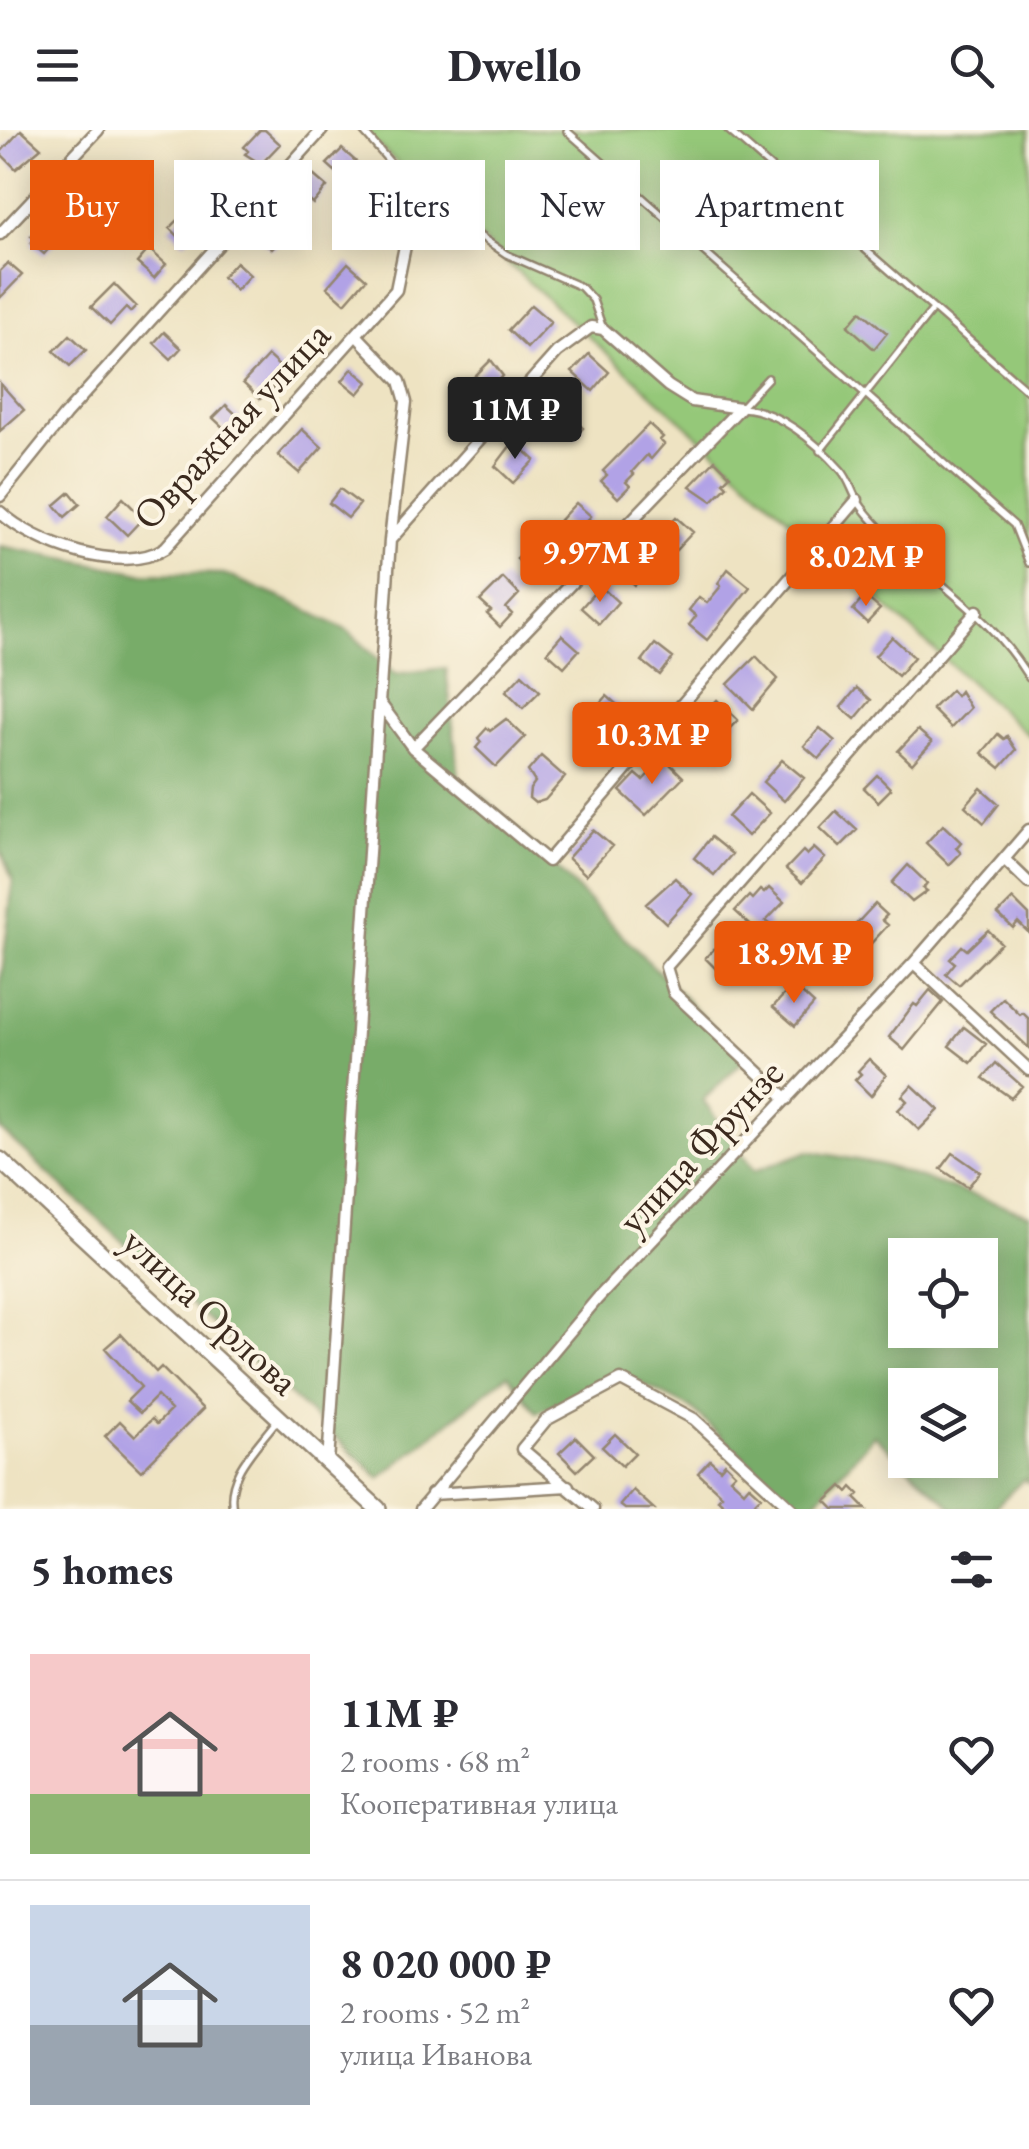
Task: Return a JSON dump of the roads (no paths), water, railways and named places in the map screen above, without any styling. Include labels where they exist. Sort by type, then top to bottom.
[{"type":"street","points":[[0,234],[98,130]]},
{"type":"street","points":[[0,496],[65,415],[322,130]]},
{"type":"street","name":"Овражная улица","points":[[0,512],[19,528],[71,549],[124,560],[154,555],[165,548],[396,290],[404,250]]},
{"type":"street","points":[[390,540],[557,352],[590,327],[603,328],[649,370],[692,400],[740,408]]},
{"type":"street","points":[[328,1463],[390,540],[404,391],[400,380],[357,336]]},
{"type":"street","points":[[413,748],[740,408]]},
{"type":"street","points":[[379,702],[413,748],[548,862],[857,500]]},
{"type":"street","points":[[787,1099],[674,993],[666,966],[977,611]]},
{"type":"street","name":"улица Фрунзе","points":[[421,1509],[597,1300],[914,963],[1029,830]]},
{"type":"street","points":[[1004,859],[1029,883]]},
{"type":"street","points":[[914,963],[1029,1070]]},
{"type":"street","name":"улица Орлова","points":[[0,1160],[378,1509]]},
{"type":"street","points":[[593,1509],[522,1448],[546,1420],[621,1380],[694,1419],[792,1509]]},
{"type":"street","points":[[432,1494],[568,1486]]},
{"type":"lane","points":[[362,130],[388,160]]},
{"type":"lane","points":[[728,130],[1029,392]]},
{"type":"lane","points":[[567,131],[1014,525],[1029,563]]},
{"type":"lane","points":[[485,240],[506,254],[580,287],[594,300],[603,328]]},
{"type":"lane","points":[[820,450],[932,310]]},
{"type":"lane","points":[[740,408],[768,378]]},
{"type":"lane","points":[[740,408],[774,414],[820,450],[842,471],[857,500],[898,545],[977,611],[1010,648],[1029,678]]},
{"type":"lane","points":[[233,1509],[230,1491],[236,1476],[279,1418]]}]
